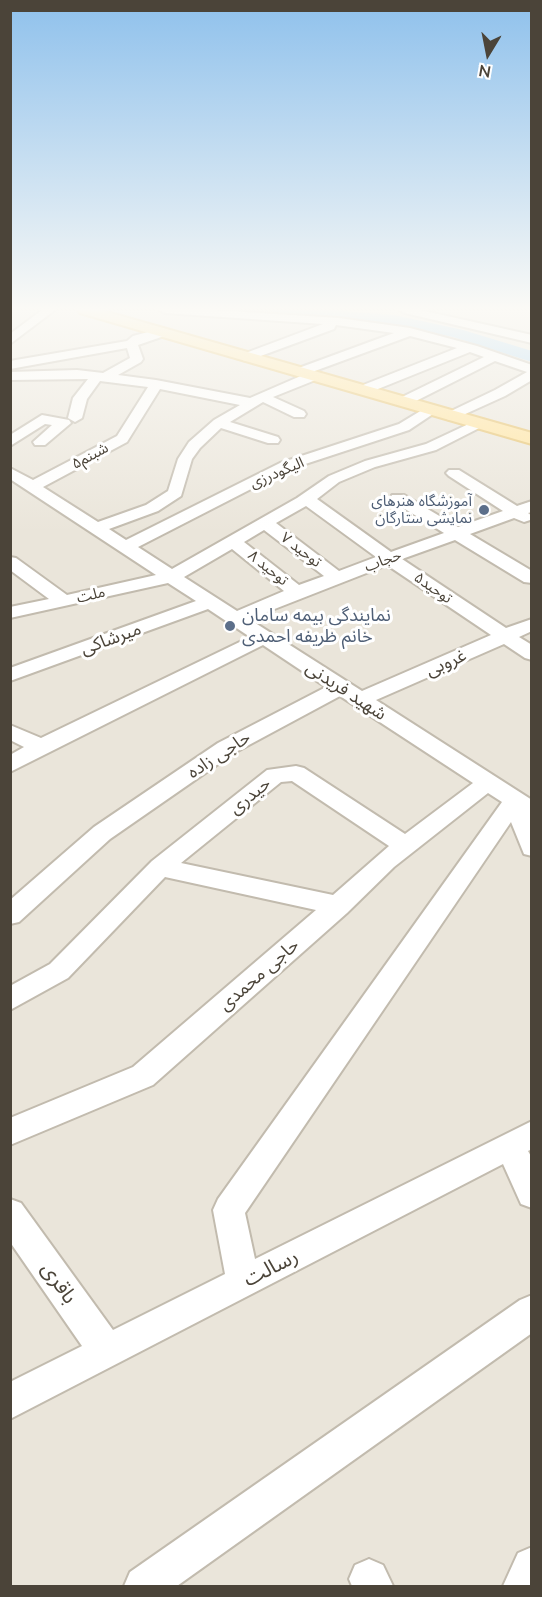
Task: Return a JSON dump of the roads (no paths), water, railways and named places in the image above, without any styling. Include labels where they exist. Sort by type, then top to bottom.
[{"type":"main road","points":[[344,385],[480,424],[527,434]]},
{"type":"street","points":[[75,418],[80,398],[93,385]]},
{"type":"street","name":"شبنم۵","points":[[33,486],[122,439],[156,385]]},
{"type":"street","points":[[159,385],[258,400],[299,414]]},
{"type":"street","points":[[97,528],[152,508],[175,493],[185,459],[194,445],[219,423],[287,385]]},
{"type":"street","points":[[363,390],[377,385]]},
{"type":"street","points":[[403,402],[438,385]]},
{"type":"street","points":[[452,416],[514,385]]},
{"type":"street","name":"الیگودرزی","points":[[125,547],[285,466],[404,427],[432,410]]},
{"type":"street","points":[[10,442],[42,419],[64,423],[40,441]]},
{"type":"street","points":[[219,423],[273,440]]},
{"type":"street","name":"ملت","points":[[10,613],[171,577],[307,498],[334,479],[370,464],[431,447],[480,424]]},
{"type":"street","name":"شهید فریدنی","points":[[10,472],[487,783],[526,802]]},
{"type":"street","points":[[454,473],[524,509],[531,521]]},
{"type":"street","name":"توحید۵","points":[[307,498],[390,559],[531,654]]},
{"type":"street","points":[[398,498],[530,578]]},
{"type":"street","name":"حجاب","points":[[235,618],[297,592],[524,509]]},
{"type":"street","name":"توحید ۷","points":[[265,523],[337,578]]},
{"type":"street","name":"توحید ۸","points":[[238,545],[297,592]]},
{"type":"street","points":[[10,562],[64,601]]},
{"type":"street","name":"میرشاکی","points":[[10,675],[211,603]]},
{"type":"street","name":"غروبی","points":[[360,700],[531,624]]},
{"type":"street","points":[[10,765],[41,746],[264,637]]},
{"type":"street","name":"حاجی زاده","points":[[10,915],[102,833],[226,748],[341,687]]},
{"type":"street","points":[[10,732],[41,746]]},
{"type":"street","name":"حیدری","points":[[10,999],[59,972],[160,867],[275,776],[296,773],[407,847]]},
{"type":"street","name":"حاجی محمدی","points":[[10,1132],[143,1076],[338,906],[386,861],[487,783]]},
{"type":"street","points":[[526,802],[531,848]]},
{"type":"street","points":[[243,1282],[229,1210],[526,802]]},
{"type":"street","points":[[160,867],[338,906]]},
{"type":"street","points":[[521,1140],[531,1193]]},
{"type":"street","name":"رسالت","points":[[10,1401],[521,1140]]},
{"type":"street","name":"باقری","points":[[10,1214],[107,1352]]},
{"type":"street","points":[[144,1587],[531,1312]]},
{"type":"street","points":[[523,1587],[531,1567]]},
{"type":"place","name":"آموزشگاه هنرهای نمایشی ستارگان","points":[[484,510]]},
{"type":"place","name":"نمایندگی بیمه سامان خانم ظریفه احمدی","points":[[230,626]]}]
